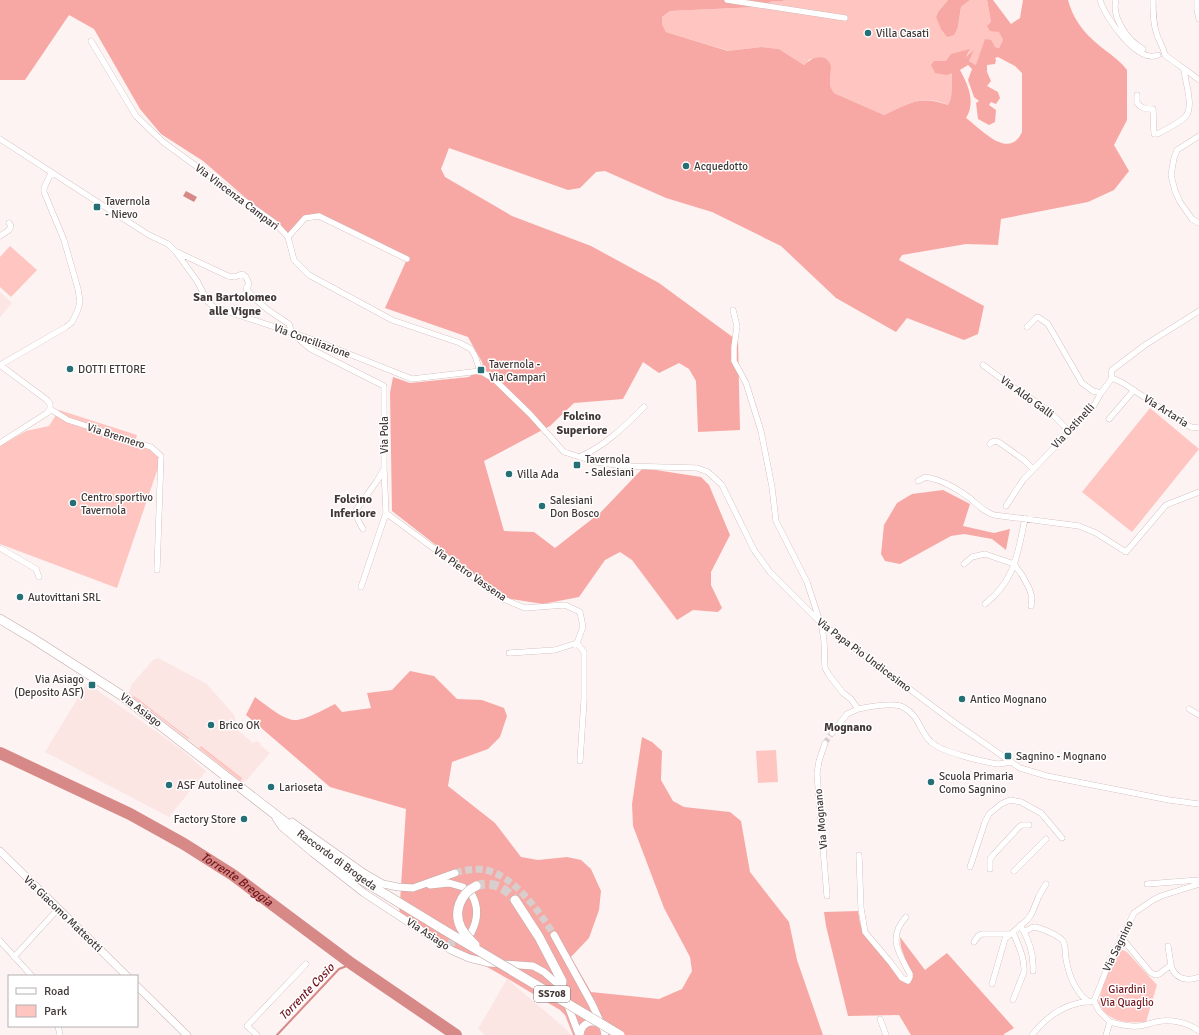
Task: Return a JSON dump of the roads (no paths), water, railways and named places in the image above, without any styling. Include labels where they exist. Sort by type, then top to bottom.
[{"type":"main road","name":"Via Asiago","points":[[1,619],[126,698],[272,813]]},
{"type":"main road","name":"Raccordo di Brogeda","points":[[272,813],[352,874],[483,953]]},
{"type":"main road","name":"SS708","points":[[476,886],[466,892],[457,910],[458,919],[465,934],[483,953],[620,1035]]},
{"type":"main road","name":"SS708","points":[[515,900],[539,937],[562,980],[561,989]]},
{"type":"street","points":[[727,0],[845,18]]},
{"type":"street","points":[[1100,0],[1108,18],[1129,43],[1146,55],[1153,57],[1158,55]]},
{"type":"street","points":[[1116,0],[1114,6],[1120,26],[1139,47],[1147,52],[1165,55]]},
{"type":"street","points":[[1153,0],[1153,21],[1165,55],[1199,80]]},
{"type":"street","points":[[1197,0],[1196,10],[1199,19]]},
{"type":"street","name":"Via Vincenza Campari","points":[[91,42],[136,116],[163,142],[275,223],[288,237],[294,260],[309,275],[392,320],[460,343],[471,349],[480,370]]},
{"type":"street","points":[[1137,95],[1137,103],[1140,106],[1143,108],[1153,109],[1154,134],[1157,134],[1186,116],[1189,109],[1189,97],[1184,70]]},
{"type":"street","points":[[1199,136],[1177,150],[1171,175],[1175,191],[1180,202],[1192,219],[1199,223]]},
{"type":"street","name":"Via Conciliazione","points":[[0,139],[149,235],[168,244],[176,252],[197,281],[208,302],[214,307],[292,333],[412,379],[480,370]]},
{"type":"street","points":[[0,365],[66,327],[72,322],[80,302],[78,289],[64,240],[44,192],[44,188],[51,173]]},
{"type":"street","points":[[288,237],[305,218],[319,216],[407,259]]},
{"type":"street","points":[[0,236],[9,230],[11,226],[10,223]]},
{"type":"street","points":[[176,252],[228,276],[235,277],[242,274],[246,277],[249,284],[246,288],[254,298],[268,310],[289,324],[292,333]]},
{"type":"street","points":[[733,310],[737,326],[734,361],[746,383],[761,432],[772,487],[776,521],[807,582],[821,623],[824,641],[825,668],[829,675],[858,709]]},
{"type":"street","name":"Via Ostinelli","points":[[1006,506],[1033,469],[1093,407],[1112,378],[1112,370],[1145,345],[1199,311]]},
{"type":"street","points":[[1027,327],[1036,318],[1048,324],[1082,383],[1087,388],[1101,393]]},
{"type":"street","name":"Via Pola","points":[[292,333],[309,348],[384,386],[384,469],[386,513],[361,587]]},
{"type":"street","name":"Via Brennero","points":[[0,365],[47,400],[50,404],[50,409],[68,420],[151,447],[161,456],[157,570]]},
{"type":"street","name":"Via Aldo Galli","points":[[983,366],[1038,403],[1069,431]]},
{"type":"street","points":[[480,370],[499,384],[530,414],[564,452],[578,457],[591,452],[626,425],[644,407]]},
{"type":"street","name":"Via Artaria","points":[[1112,378],[1134,390],[1183,423],[1191,427],[1199,428]]},
{"type":"street","name":"Via Artaria","points":[[1109,419],[1134,390]]},
{"type":"street","points":[[0,443],[47,413],[50,409]]},
{"type":"street","points":[[990,444],[996,441],[1000,443],[1024,460],[1033,469]]},
{"type":"street","name":"Via Papa Pio Undicesimo","points":[[578,457],[596,462],[623,466],[697,468],[708,472],[722,485],[754,550],[766,567],[821,623],[954,723],[1020,768],[1047,776],[1169,800],[1199,804]]},
{"type":"street","points":[[363,529],[358,520],[356,510],[377,482],[384,469]]},
{"type":"street","points":[[918,481],[926,477],[932,478],[960,491],[984,511],[994,515],[1079,526],[1096,533],[1126,552],[1166,505],[1199,492]]},
{"type":"street","name":"Via Pietro Vassena","points":[[386,513],[501,598],[525,608],[565,605],[580,612],[583,627],[577,643]]},
{"type":"street","points":[[985,604],[996,595],[1006,582],[1017,558],[1025,518]]},
{"type":"street","points":[[0,548],[36,569],[39,577]]},
{"type":"street","points":[[964,564],[972,557],[985,554],[1014,564],[1029,588],[1032,597],[1031,606]]},
{"type":"street","points":[[509,653],[555,650],[577,643],[584,652],[584,700],[580,761]]},
{"type":"street","points":[[832,733],[847,714],[858,709],[869,706],[897,705],[911,712],[918,720],[927,738],[933,744],[970,758],[998,764],[1010,762]]},
{"type":"street","points":[[1189,709],[1199,715]]},
{"type":"street","name":"Via Mognano","points":[[825,743],[818,762],[817,774],[827,896]]},
{"type":"street","points":[[970,867],[989,814],[1001,804],[1010,800],[1021,802],[1041,813],[1062,838]]},
{"type":"street","name":"Via Asiago","points":[[272,813],[287,819],[375,880],[392,886],[413,888],[455,873]]},
{"type":"street","name":"Via Asiago","points":[[272,813],[282,827],[364,893],[460,954],[489,964],[533,966],[544,972],[552,978],[561,989],[579,1035]]},
{"type":"street","points":[[990,869],[990,859],[994,854],[1019,827],[1022,825],[1029,825]]},
{"type":"street","points":[[1014,871],[1046,839]]},
{"type":"street","name":"Via Giacomo Matteotti","points":[[0,851],[126,975]]},
{"type":"street","points":[[859,854],[861,908],[865,932],[902,978],[908,980],[910,974],[900,956],[896,936],[898,925],[906,917]]},
{"type":"street","points":[[1147,884],[1199,880]]},
{"type":"street","points":[[413,888],[449,882],[463,887]]},
{"type":"street","points":[[992,984],[1006,939],[1031,915],[1046,884]]},
{"type":"street","name":"Via Sagnino","points":[[1091,1001],[1134,913],[1161,896],[1199,884]]},
{"type":"street","points":[[471,933],[475,927],[477,910],[472,895]]},
{"type":"street","points":[[14,956],[58,909]]},
{"type":"street","points":[[1020,925],[1033,956],[1033,971]]},
{"type":"street","points":[[1024,932],[1031,928],[1037,928],[1061,938],[1064,943],[1067,964],[1072,981],[1081,996],[1091,1001],[1110,1022],[1129,1027],[1161,1021],[1176,1021],[1192,1026],[1199,1031]]},
{"type":"street","points":[[974,942],[978,936],[982,934],[1011,933]]},
{"type":"street","points":[[1011,933],[1020,950],[1024,967],[1024,972],[1013,1000]]},
{"type":"street","name":"SS708","points":[[554,935],[592,1004],[604,1032]]},
{"type":"street","points":[[1122,937],[1153,974],[1159,974],[1171,965]]},
{"type":"street","name":"SS708","points":[[435,939],[448,943]]},
{"type":"street","points":[[0,941],[31,975]]},
{"type":"street","points":[[1168,946],[1171,965],[1174,972],[1182,978],[1189,980],[1199,977]]},
{"type":"street","points":[[257,1035],[247,1026],[306,964]]},
{"type":"street","points":[[138,987],[187,1035]]},
{"type":"street","points":[[1032,1035],[1049,1017],[1064,1008],[1077,1003],[1091,1001]]},
{"type":"street","points":[[880,1018],[886,1035]]},
{"type":"street","name":"SS708","points":[[579,1035],[582,1028],[587,1023],[596,1022],[604,1032]]},
{"type":"street","points":[[1106,1035],[1110,1022]]},
{"type":"street","points":[[1037,1035],[1039,1026]]},
{"type":"waterway","name":"Torrente Breggia","points":[[0,753],[130,814],[184,844],[233,875],[352,964],[456,1035]]},
{"type":"waterway","name":"Torrente Cosio","points":[[277,1035],[339,969],[352,964]]},
{"type":"tunnel","points":[[825,743],[832,733]]},
{"type":"tunnel","points":[[455,873],[482,869],[497,874],[507,880],[516,887],[534,906],[554,935]]},
{"type":"tunnel","points":[[476,886],[487,884],[498,886],[511,895],[515,900]]},
{"type":"tunnel","points":[[448,943],[461,942],[465,940]]},
{"type":"place","name":"Villa Casati","points":[[868,33]]},
{"type":"place","name":"Acquedotto","points":[[686,166]]},
{"type":"place","name":"Tavernola - Nievo","points":[[97,207]]},
{"type":"place","name":"DOTTI ETTORE","points":[[70,369]]},
{"type":"place","name":"Tavernola - Via Campari","points":[[481,370]]},
{"type":"place","name":"Tavernola - Salesiani","points":[[577,465]]},
{"type":"place","name":"Villa Ada","points":[[509,474]]},
{"type":"place","name":"Centro sportivo Tavernola","points":[[73,503]]},
{"type":"place","name":"Salesiani Don Bosco","points":[[542,506]]},
{"type":"place","name":"Autovittani SRL","points":[[20,597]]},
{"type":"place","name":"Via Asiago (Deposito ASF)","points":[[92,685]]},
{"type":"place","name":"Antico Mognano","points":[[962,699]]},
{"type":"place","name":"Brico OK","points":[[211,725]]},
{"type":"place","name":"Sagnino - Mognano","points":[[1008,756]]},
{"type":"place","name":"Scuola Primaria Como Sagnino","points":[[931,782]]},
{"type":"place","name":"ASF Autolinee","points":[[169,785]]},
{"type":"place","name":"Larioseta","points":[[271,787]]},
{"type":"place","name":"Factory Store","points":[[244,819]]},
{"type":"district","name":"San Bartolomeo alle Vigne","points":[[235,304]]},
{"type":"district","name":"Folcino Superiore","points":[[582,423]]},
{"type":"district","name":"Folcino Inferiore","points":[[353,506]]},
{"type":"district","name":"Mognano","points":[[848,727]]},
{"type":"park label","name":"Giardini Via Quaglio","points":[[1127,995]]}]
